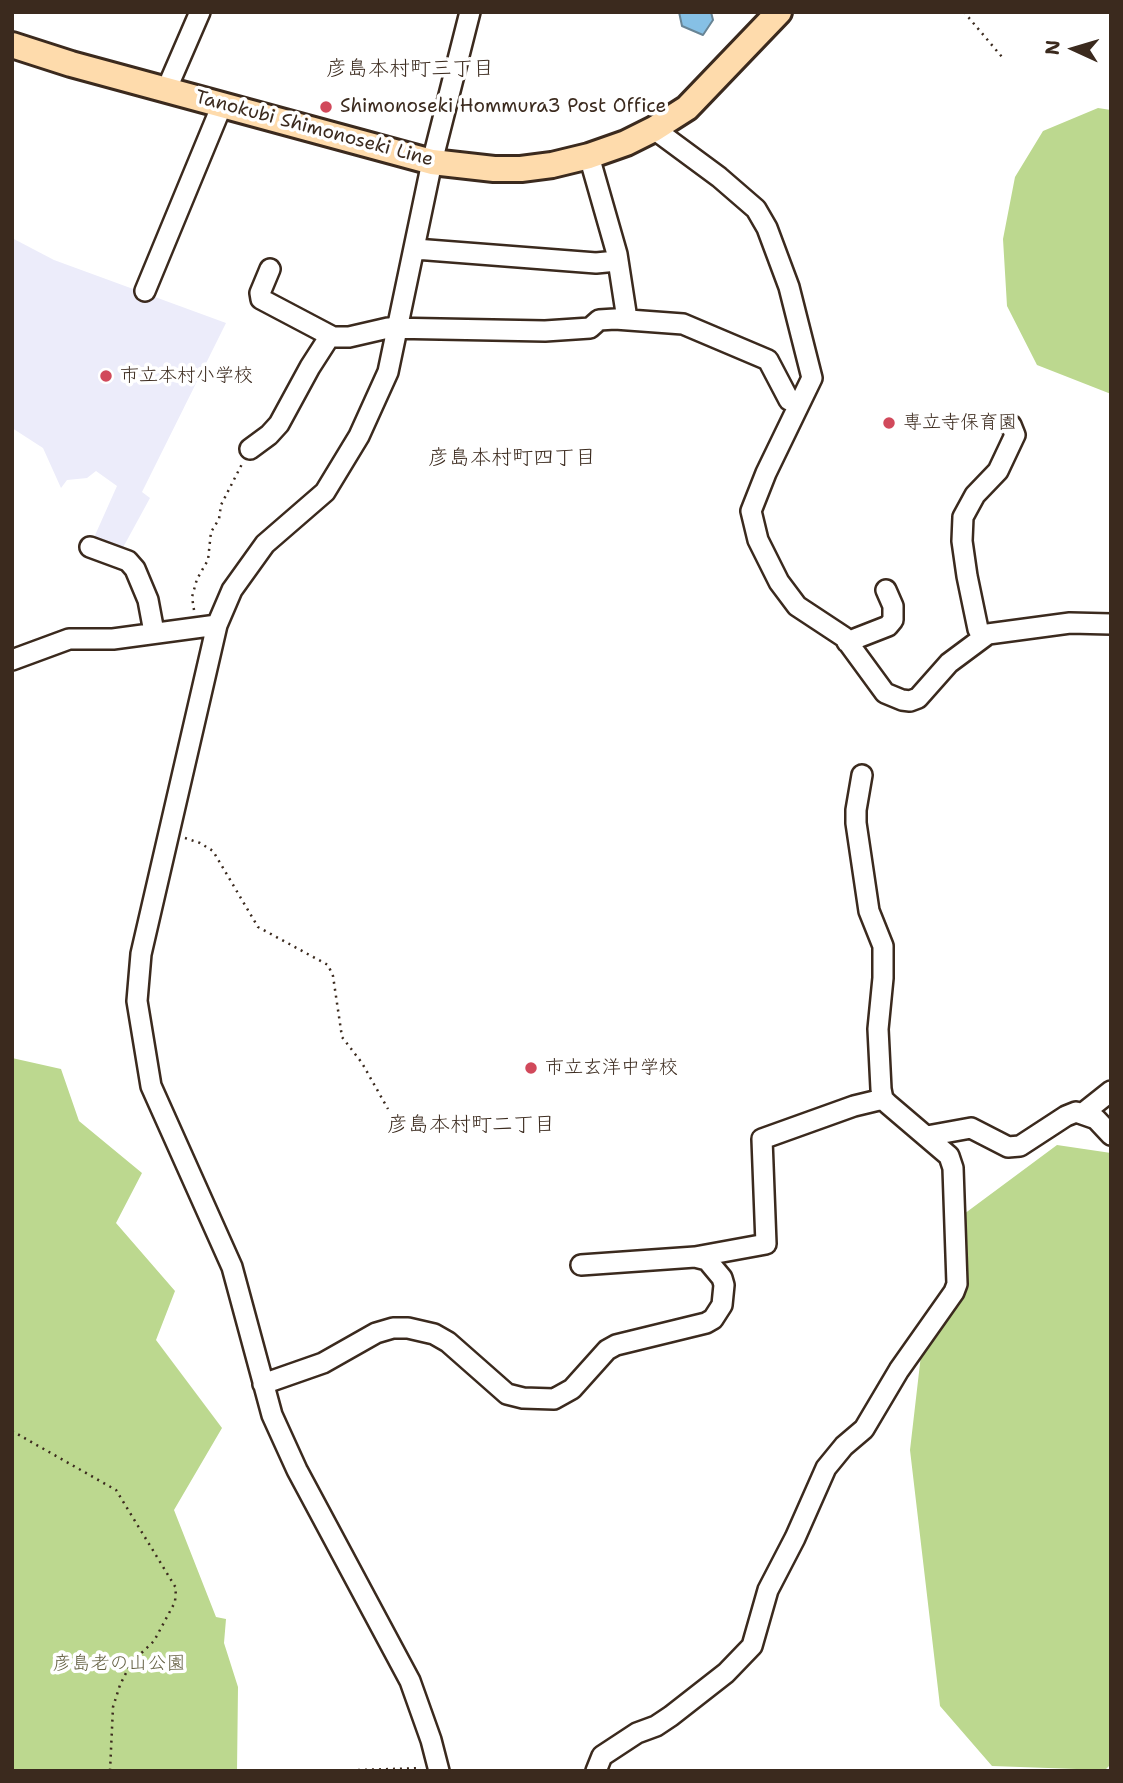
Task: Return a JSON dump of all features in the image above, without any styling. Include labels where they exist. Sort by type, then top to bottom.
[{"type":"main road","name":"Tanokubi Shimonoseki Line","points":[[12,45],[43,56],[432,163],[521,169],[589,156],[654,130],[687,108],[779,12]]},
{"type":"street","points":[[171,79],[200,12]]},
{"type":"street","points":[[439,1769],[410,1681],[288,1451],[272,1415],[232,1267],[155,1097],[148,1074],[137,1001],[141,954],[217,625],[232,590],[265,544],[319,498],[339,469],[374,405],[388,372],[432,163],[470,12]]},
{"type":"street","points":[[145,292],[222,105]]},
{"type":"street","points":[[654,130],[740,193],[762,218],[789,287],[812,372],[810,382],[751,511],[754,528],[775,576],[797,606],[838,632],[885,693],[910,701],[918,698],[949,663],[982,637],[994,632],[1070,623],[1111,624]]},
{"type":"street","points":[[589,156],[617,254],[627,319]]},
{"type":"street","points":[[415,249],[596,263],[617,261]]},
{"type":"street","points":[[270,269],[260,293],[261,299],[333,337]]},
{"type":"street","points":[[250,449],[279,424],[328,339],[388,328],[545,331],[590,328],[599,320],[627,319],[683,324],[761,356],[772,365],[789,400],[799,405]]},
{"type":"street","points":[[982,637],[967,576],[962,541],[963,517],[975,495],[998,471],[1015,435],[1011,425]]},
{"type":"street","points":[[90,547],[128,561],[135,569],[148,600],[154,632]]},
{"type":"street","points":[[847,642],[888,626],[893,620],[893,606],[886,590]]},
{"type":"street","points":[[12,660],[69,639],[113,639],[217,625]]},
{"type":"street","points":[[596,1771],[602,1756],[610,1749],[671,1716],[726,1673],[752,1646],[768,1590],[796,1538],[827,1468],[864,1429],[909,1353],[954,1292],[958,1269],[953,1168],[949,1156],[883,1098],[878,1029],[883,946],[869,911],[856,823],[862,775]]},
{"type":"street","points":[[1082,1114],[1111,1091]]},
{"type":"street","points":[[581,1265],[695,1257],[766,1244],[762,1139],[883,1098]]},
{"type":"street","points":[[927,1136],[971,1128],[1008,1147],[1020,1146],[1076,1112],[1096,1119],[1111,1135]]},
{"type":"street","points":[[263,1384],[323,1363],[376,1333],[393,1328],[408,1328],[434,1334],[448,1342],[507,1394],[523,1398],[554,1399],[572,1389],[607,1350],[616,1345],[632,1339],[696,1327],[713,1319],[722,1305],[724,1285],[715,1268],[707,1260],[695,1257]]},
{"type":"path","points":[[964,12],[1002,57]]},
{"type":"path","points":[[200,612],[195,611],[192,606],[192,597],[197,579],[208,560],[211,532],[219,519],[221,505],[250,449]]},
{"type":"path","points":[[168,834],[200,843],[213,851],[258,927],[328,965],[333,976],[342,1037],[362,1063],[388,1109]]},
{"type":"path","points":[[12,1431],[116,1490],[176,1588],[175,1602],[155,1641],[131,1663],[120,1685],[113,1707],[110,1771]]},
{"type":"path","points":[[330,1771],[439,1769]]},
{"type":"shaded area","name":"市立本村小学校","points":[[12,238],[54,260],[226,323],[142,492],[150,498],[120,553],[92,542],[117,486],[96,471],[87,478],[67,480],[61,488],[43,448],[12,428]]},
{"type":"green space","points":[[1098,108],[1111,110],[1111,394],[1037,365],[1007,306],[1003,239],[1015,177],[1043,131]]},
{"type":"green space","name":"彦島老の山公園","points":[[12,1058],[61,1069],[79,1121],[142,1173],[116,1223],[175,1291],[156,1340],[222,1428],[174,1510],[216,1617],[226,1619],[224,1643],[238,1687],[237,1771],[12,1771]]},
{"type":"green space","points":[[1057,1145],[1111,1153],[1111,1764],[1105,1770],[992,1766],[940,1706],[910,1450],[921,1355],[965,1290],[964,1214]]},
{"type":"water","points":[[679,12],[711,12],[713,20],[703,35],[682,26]]},
{"type":"place","name":"Shimonoseki Hommura3 Post Office","points":[[326,107]]},
{"type":"place","name":"市立本村小学校","points":[[106,376]]},
{"type":"place","name":"専立寺保育園","points":[[889,423]]},
{"type":"place","name":"市立玄洋中学校","points":[[531,1068]]},
{"type":"district","name":"彦島本村町三丁目","points":[[410,70]]},
{"type":"district","name":"彦島本村町四丁目","points":[[512,459]]},
{"type":"district","name":"彦島本村町二丁目","points":[[471,1126]]}]
